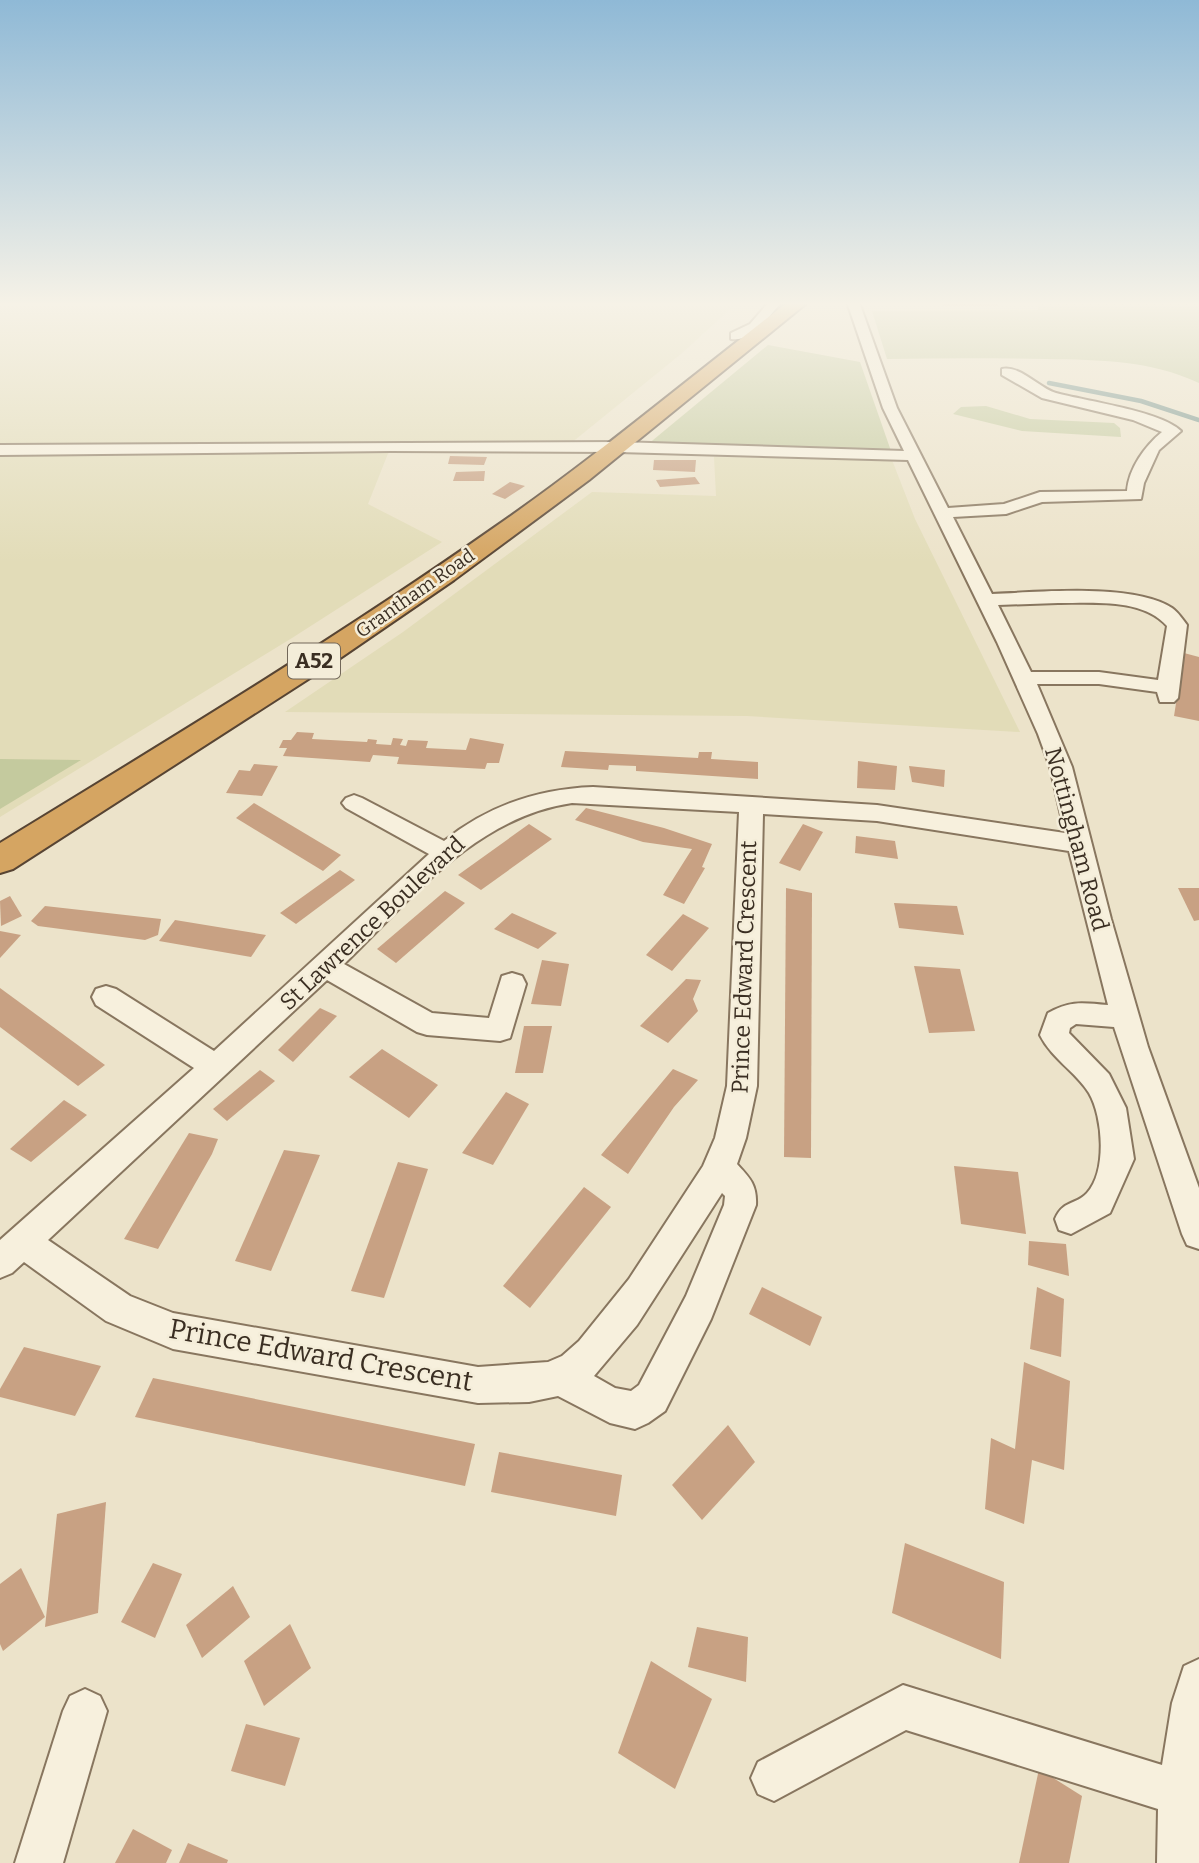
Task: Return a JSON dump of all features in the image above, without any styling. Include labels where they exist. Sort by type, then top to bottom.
[{"type":"highway","name":"Grantham Road","points":[[0,860],[340,645],[506,530],[618,447],[689,389]]},
{"type":"street","name":"Nottingham Road","points":[[884,389],[890,408],[1024,678],[1061,767],[1125,1017],[1199,1234]]},
{"type":"street","points":[[943,513],[1006,509],[1040,497],[1135,496],[1136,483],[1152,448],[1173,431],[1138,417],[1047,395],[1034,389]]},
{"type":"street","points":[[0,450],[391,446],[618,447],[914,456]]},
{"type":"street","points":[[987,600],[1044,596],[1098,597],[1138,604],[1168,615],[1177,625],[1167,692],[1099,678],[1024,678]]},
{"type":"street","name":"St Lawrence Boulevard","points":[[11,1252],[216,1067],[446,852],[469,833],[504,813],[546,798],[593,794],[877,813],[1081,844]]},
{"type":"street","points":[[354,803],[446,852]]},
{"type":"street","name":"Prince Edward Crescent","points":[[11,1252],[118,1309],[173,1331],[478,1385],[513,1385],[559,1377],[578,1365],[603,1342],[719,1167],[733,1130],[742,1086],[751,806]]},
{"type":"street","points":[[324,965],[427,1024],[499,1030],[512,984]]},
{"type":"street","points":[[106,997],[216,1067]]},
{"type":"street","points":[[1071,1219],[1099,1203],[1118,1159],[1111,1108],[1099,1083],[1054,1035],[1058,1021],[1072,1013],[1125,1017]]},
{"type":"street","points":[[559,1377],[610,1405],[635,1410],[652,1398],[699,1307],[740,1205],[741,1191],[719,1167]]},
{"type":"street","points":[[1181,1863],[1184,1767],[1199,1681]]},
{"type":"street","points":[[774,1778],[903,1707],[1182,1794]]},
{"type":"street","points":[[39,1863],[85,1711]]},
{"type":"shaded area","points":[[0,389],[638,389],[565,448],[391,446],[368,504],[442,542],[292,638],[0,817]]},
{"type":"shaded area","points":[[714,457],[892,460],[915,519],[1020,732],[747,716],[285,712],[403,632],[592,492],[716,496]]},
{"type":"green space","points":[[715,389],[869,389],[891,451],[663,448],[647,445]]},
{"type":"green space","points":[[986,406],[1030,419],[1114,423],[1120,428],[1121,437],[1022,431],[953,414],[961,407]]},
{"type":"green space","points":[[0,759],[81,760],[0,809]]},
{"type":"building","points":[[450,456],[487,457],[484,465],[448,464]]},
{"type":"building","points":[[654,460],[696,460],[695,472],[653,470]]},
{"type":"building","points":[[485,471],[484,481],[453,481],[456,472]]},
{"type":"building","points":[[695,477],[700,484],[660,487],[656,480]]},
{"type":"building","points":[[510,482],[525,486],[505,499],[492,494]]},
{"type":"building","points":[[1184,653],[1199,657],[1199,721],[1174,716]]},
{"type":"building","points":[[297,732],[314,733],[312,739],[367,742],[368,739],[377,740],[376,744],[391,745],[393,738],[403,739],[400,745],[406,746],[408,740],[428,741],[426,748],[466,750],[470,738],[504,744],[499,763],[487,763],[485,769],[397,764],[399,757],[373,755],[370,762],[283,756],[287,748],[279,748],[283,740],[291,740]]},
{"type":"building","points":[[565,751],[698,758],[699,752],[712,752],[711,759],[758,762],[758,779],[636,771],[636,766],[609,765],[608,770],[561,767]]},
{"type":"building","points":[[858,761],[897,766],[895,790],[857,788]]},
{"type":"building","points":[[254,764],[278,766],[262,796],[226,793],[239,770],[250,771]]},
{"type":"building","points":[[909,766],[945,770],[944,787],[912,782]]},
{"type":"building","points":[[254,803],[341,855],[323,871],[236,818]]},
{"type":"building","points":[[586,808],[664,828],[712,844],[702,867],[705,868],[684,904],[663,895],[692,849],[643,842],[575,820]]},
{"type":"building","points":[[529,824],[552,839],[481,890],[458,875]]},
{"type":"building","points":[[803,824],[823,832],[800,871],[779,863]]},
{"type":"building","points":[[856,836],[895,841],[898,859],[855,853]]},
{"type":"building","points":[[340,870],[355,880],[296,924],[280,913]]},
{"type":"building","points":[[786,888],[812,893],[811,1158],[784,1157]]},
{"type":"building","points":[[1178,888],[1199,888],[1199,920],[1194,921]]},
{"type":"building","points":[[445,891],[465,903],[396,963],[377,949]]},
{"type":"building","points":[[10,896],[22,916],[1,926],[0,901]]},
{"type":"building","points":[[894,903],[957,906],[964,935],[899,928]]},
{"type":"building","points":[[45,906],[161,919],[158,935],[145,940],[38,926],[31,921]]},
{"type":"building","points":[[512,913],[557,933],[538,949],[494,929]]},
{"type":"building","points":[[683,914],[709,928],[672,971],[646,955]]},
{"type":"building","points":[[175,920],[266,935],[251,957],[159,941]]},
{"type":"building","points":[[0,931],[21,935],[0,958]]},
{"type":"building","points":[[542,960],[569,964],[561,1006],[531,1004]]},
{"type":"building","points":[[914,966],[960,969],[975,1031],[929,1033]]},
{"type":"building","points":[[686,979],[701,980],[693,999],[698,1011],[668,1043],[640,1026]]},
{"type":"building","points":[[0,988],[105,1065],[78,1086],[0,1027]]},
{"type":"building","points":[[320,1008],[337,1016],[293,1062],[278,1050]]},
{"type":"building","points":[[524,1026],[552,1026],[543,1073],[515,1073]]},
{"type":"building","points":[[382,1049],[438,1085],[409,1118],[349,1077]]},
{"type":"building","points":[[673,1069],[698,1080],[674,1107],[628,1174],[601,1155]]},
{"type":"building","points":[[260,1070],[275,1081],[227,1121],[213,1109]]},
{"type":"building","points":[[506,1092],[529,1104],[493,1165],[462,1153]]},
{"type":"building","points":[[64,1100],[87,1115],[31,1162],[10,1149]]},
{"type":"building","points":[[189,1133],[218,1139],[158,1249],[124,1239]]},
{"type":"building","points":[[284,1150],[320,1155],[271,1271],[235,1261]]},
{"type":"building","points":[[398,1162],[428,1169],[384,1298],[351,1291]]},
{"type":"building","points":[[954,1166],[1018,1172],[1026,1234],[961,1224]]},
{"type":"building","points":[[584,1187],[611,1207],[530,1308],[503,1286]]},
{"type":"building","points":[[1029,1241],[1066,1244],[1069,1276],[1028,1265]]},
{"type":"building","points":[[762,1287],[822,1317],[810,1346],[749,1314]]},
{"type":"building","points":[[1037,1287],[1064,1299],[1061,1357],[1030,1349]]},
{"type":"building","points":[[24,1347],[101,1366],[75,1416],[0,1397],[0,1389]]},
{"type":"building","points":[[1024,1362],[1070,1381],[1064,1470],[1032,1460],[1024,1524],[985,1509],[991,1438],[1015,1449]]},
{"type":"building","points":[[153,1378],[475,1444],[465,1486],[135,1417]]},
{"type":"building","points":[[728,1425],[755,1462],[702,1520],[672,1485]]},
{"type":"building","points":[[499,1452],[622,1475],[616,1516],[491,1492]]},
{"type":"building","points":[[106,1502],[98,1613],[45,1627],[57,1514]]},
{"type":"building","points":[[905,1543],[1004,1582],[1001,1659],[892,1613]]},
{"type":"building","points":[[153,1563],[182,1574],[155,1638],[121,1622]]},
{"type":"building","points":[[21,1568],[45,1617],[3,1651],[0,1644],[0,1584]]},
{"type":"building","points":[[233,1586],[250,1617],[202,1658],[186,1625]]},
{"type":"building","points":[[290,1624],[311,1668],[264,1706],[244,1661]]},
{"type":"building","points":[[697,1627],[748,1637],[746,1682],[688,1667]]},
{"type":"building","points":[[651,1661],[712,1699],[675,1789],[618,1753]]},
{"type":"building","points":[[246,1724],[300,1738],[285,1786],[231,1771]]},
{"type":"building","points":[[1039,1769],[1082,1796],[1069,1863],[1019,1863]]},
{"type":"building","points":[[133,1829],[172,1850],[166,1863],[115,1863]]},
{"type":"building","points":[[188,1843],[228,1860],[227,1863],[179,1863]]},
{"type":"waterway","points":[[1079,389],[1141,401],[1199,420]]}]
